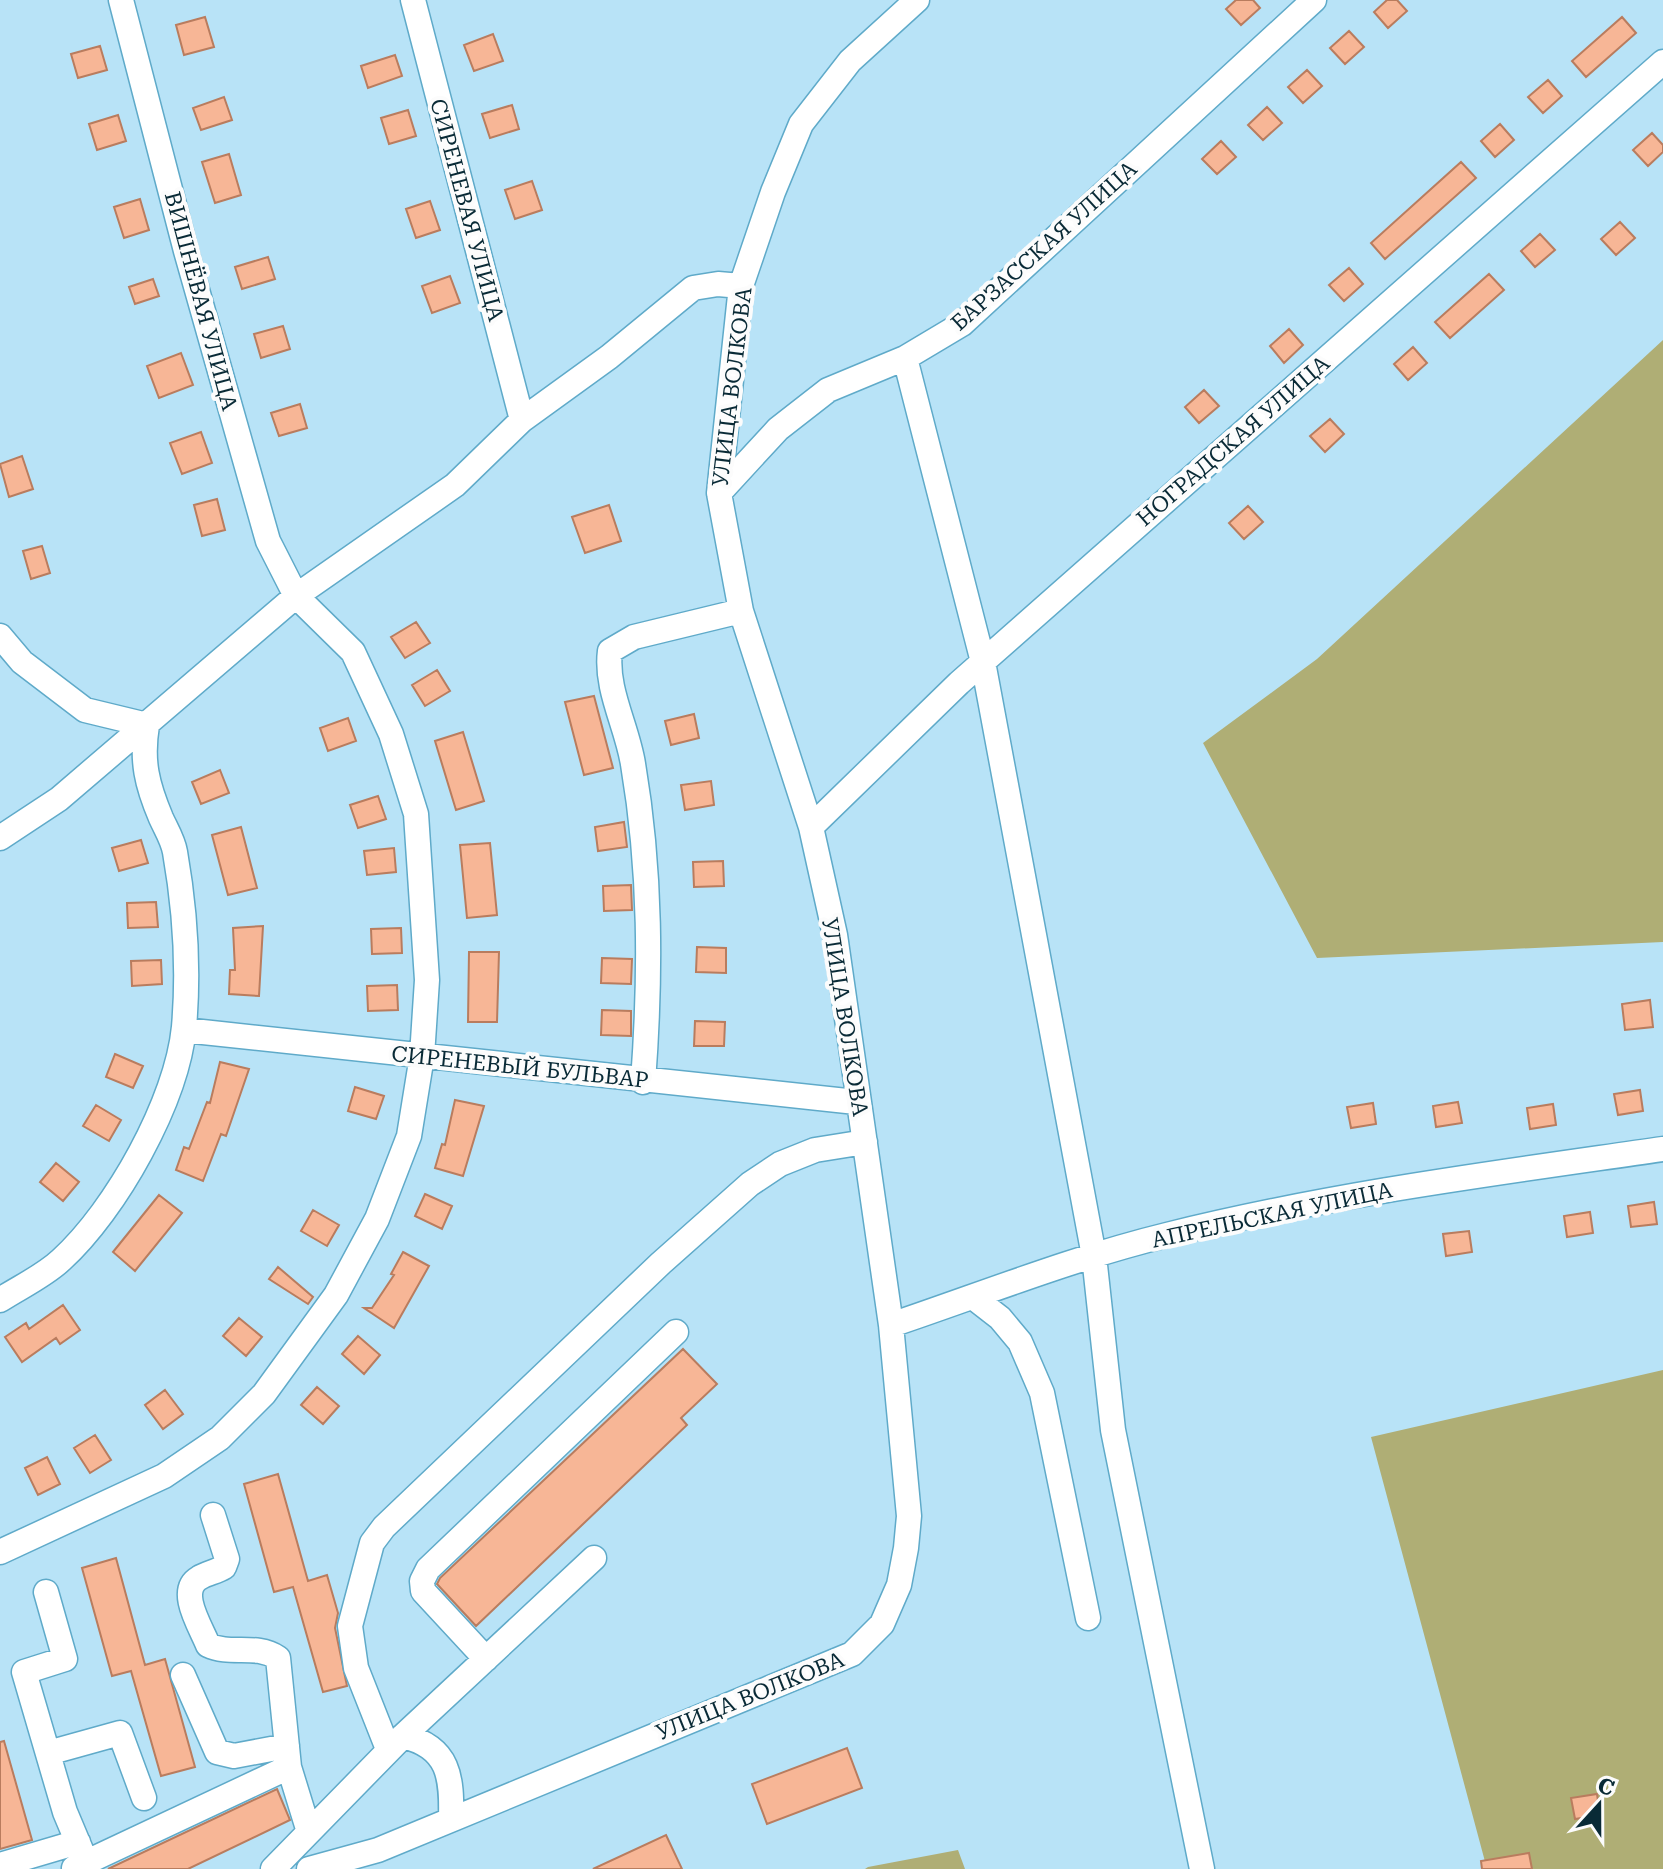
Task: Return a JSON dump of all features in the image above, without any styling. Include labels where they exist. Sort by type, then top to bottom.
[{"type":"street","name":"ВИШНЁВАЯ УЛИЦА","points":[[0,1552],[164,1476],[220,1438],[264,1394],[336,1295],[377,1219],[409,1136],[422,1056],[427,980],[416,814],[391,734],[353,652],[296,596],[268,541],[186,251],[121,0]]},
{"type":"street","name":"СИРЕНЕВАЯ УЛИЦА","points":[[413,0],[522,420]]},
{"type":"street","name":"УЛИЦА ВОЛКОВА","points":[[309,1869],[382,1860],[451,1819],[852,1654],[882,1624],[899,1585],[909,1516],[891,1325],[865,1142],[856,1102],[835,935],[811,827],[741,611],[719,493],[741,286],[801,124],[850,61],[917,0]]},
{"type":"street","name":"БАРЗАССКАЯ УЛИЦА","points":[[719,493],[778,429],[828,390],[905,358],[962,324],[1314,0]]},
{"type":"street","name":"НОГРАДСКАЯ УЛИЦА","points":[[811,827],[983,662],[1663,62]]},
{"type":"street","points":[[0,838],[59,799],[296,596],[455,485],[522,420],[609,357],[693,288],[718,284],[741,286]]},
{"type":"street","points":[[905,358],[983,662],[1094,1256],[1113,1430],[1202,1869]]},
{"type":"street","points":[[643,1082],[650,921],[633,762],[608,670],[610,651],[634,637],[741,611]]},
{"type":"street","points":[[0,636],[22,662],[85,710],[147,725]]},
{"type":"street","points":[[0,1300],[61,1260],[109,1203],[144,1142],[169,1088],[184,1030],[183,901],[174,847],[147,786],[142,755],[147,725]]},
{"type":"street","name":"СИРЕНЕВЫЙ БУЛЬВАР","points":[[184,1030],[643,1082],[856,1102]]},
{"type":"street","points":[[396,1742],[356,1668],[350,1626],[372,1543],[384,1527],[661,1263],[750,1184],[780,1164],[815,1150],[865,1142]]},
{"type":"street","name":"АПРЕЛЬСКАЯ УЛИЦА","points":[[891,1325],[1094,1256],[1167,1235],[1361,1193],[1663,1149]]},
{"type":"street","points":[[973,1297],[1000,1318],[1020,1342],[1042,1393],[1088,1618]]},
{"type":"street","points":[[486,1659],[423,1591],[422,1581],[428,1569],[676,1332]]},
{"type":"street","points":[[213,1515],[227,1559],[224,1567],[197,1579],[190,1589],[190,1601],[208,1645],[221,1651],[265,1650],[278,1658],[288,1756],[309,1832]]},
{"type":"street","points":[[273,1869],[396,1742],[594,1558]]},
{"type":"street","points":[[46,1592],[65,1659],[24,1672],[79,1858]]},
{"type":"street","points":[[183,1675],[217,1752],[234,1756],[288,1756]]},
{"type":"street","points":[[48,1753],[120,1733],[144,1798]]},
{"type":"street","points":[[396,1742],[421,1740],[439,1758],[452,1779],[451,1819]]},
{"type":"street","points":[[0,1865],[79,1858],[288,1756]]},
{"type":"shaded area","points":[[1663,340],[1663,942],[1317,958],[1203,743],[1317,659]]},
{"type":"shaded area","points":[[1663,1370],[1663,1869],[1487,1869],[1371,1437]]},
{"type":"shaded area","points":[[958,1850],[965,1869],[865,1869],[868,1867]]},
{"type":"building","points":[[1236,0],[1253,0],[1260,8],[1241,25],[1226,9]]},
{"type":"building","points":[[1387,0],[1397,0],[1407,11],[1388,28],[1374,12]]},
{"type":"building","points":[[205,17],[214,47],[184,55],[176,25]]},
{"type":"building","points":[[1622,17],[1636,33],[1586,77],[1572,61]]},
{"type":"building","points":[[1349,31],[1364,47],[1345,64],[1330,48]]},
{"type":"building","points":[[493,34],[503,61],[474,71],[464,45]]},
{"type":"building","points":[[100,46],[107,70],[78,78],[71,54]]},
{"type":"building","points":[[395,55],[402,76],[368,88],[361,66]]},
{"type":"building","points":[[1307,70],[1322,86],[1303,103],[1288,87]]},
{"type":"building","points":[[1548,80],[1562,96],[1543,113],[1528,97]]},
{"type":"building","points":[[224,97],[232,120],[201,130],[193,108]]},
{"type":"building","points":[[512,105],[519,129],[490,138],[482,114]]},
{"type":"building","points":[[1267,107],[1282,123],[1263,140],[1248,125]]},
{"type":"building","points":[[408,110],[416,136],[389,144],[381,118]]},
{"type":"building","points":[[118,115],[126,141],[97,150],[89,124]]},
{"type":"building","points":[[1500,124],[1514,140],[1495,157],[1481,141]]},
{"type":"building","points":[[1652,133],[1663,145],[1663,152],[1648,166],[1633,150]]},
{"type":"building","points":[[1221,141],[1236,157],[1217,174],[1202,159]]},
{"type":"building","points":[[229,154],[241,195],[215,203],[202,162]]},
{"type":"building","points":[[1461,162],[1476,178],[1385,259],[1371,243]]},
{"type":"building","points":[[532,181],[542,210],[515,219],[505,190]]},
{"type":"building","points":[[140,199],[149,230],[124,238],[114,207]]},
{"type":"building","points":[[430,201],[440,230],[416,238],[406,209]]},
{"type":"building","points":[[1620,222],[1635,238],[1616,255],[1601,239]]},
{"type":"building","points":[[1540,234],[1555,250],[1535,267],[1521,251]]},
{"type":"building","points":[[268,257],[275,279],[242,289],[235,267]]},
{"type":"building","points":[[1349,268],[1363,284],[1344,301],[1329,285]]},
{"type":"building","points":[[1489,274],[1504,290],[1450,338],[1435,322]]},
{"type":"building","points":[[450,276],[460,303],[432,313],[422,286]]},
{"type":"building","points":[[153,279],[159,296],[135,304],[129,287]]},
{"type":"building","points":[[283,326],[290,349],[261,358],[254,334]]},
{"type":"building","points":[[1289,329],[1303,345],[1284,363],[1270,346]]},
{"type":"building","points":[[1413,347],[1427,363],[1408,380],[1394,364]]},
{"type":"building","points":[[181,353],[193,385],[159,398],[147,366]]},
{"type":"building","points":[[1204,390],[1219,406],[1199,423],[1185,407]]},
{"type":"building","points":[[300,404],[307,428],[279,436],[271,413]]},
{"type":"building","points":[[1330,419],[1344,434],[1325,452],[1310,436]]},
{"type":"building","points":[[201,432],[212,463],[182,474],[170,443]]},
{"type":"building","points":[[22,456],[33,489],[9,497],[0,464]]},
{"type":"building","points":[[217,499],[225,530],[202,536],[194,505]]},
{"type":"building","points":[[609,505],[621,541],[585,553],[572,517]]},
{"type":"building","points":[[1248,506],[1263,522],[1244,539],[1229,523]]},
{"type":"building","points":[[42,546],[50,573],[31,579],[23,551]]},
{"type":"building","points":[[416,622],[430,643],[405,658],[391,637]]},
{"type":"building","points":[[437,670],[450,691],[425,706],[412,685]]},
{"type":"building","points":[[594,696],[613,768],[584,775],[565,702]]},
{"type":"building","points":[[694,714],[699,738],[671,745],[665,721]]},
{"type":"building","points":[[348,718],[356,741],[328,751],[320,728]]},
{"type":"building","points":[[463,732],[484,801],[456,810],[435,741]]},
{"type":"building","points":[[220,770],[229,793],[201,804],[192,782]]},
{"type":"building","points":[[711,781],[714,805],[685,810],[681,785]]},
{"type":"building","points":[[378,796],[386,819],[358,828],[350,805]]},
{"type":"building","points":[[624,822],[627,847],[598,851],[595,827]]},
{"type":"building","points":[[241,827],[257,888],[228,895],[212,835]]},
{"type":"building","points":[[141,840],[148,863],[119,871],[112,848]]},
{"type":"building","points":[[490,843],[497,915],[467,918],[460,845]]},
{"type":"building","points":[[394,848],[396,872],[367,875],[364,851]]},
{"type":"building","points":[[723,861],[724,886],[694,887],[693,862]]},
{"type":"building","points":[[631,885],[632,910],[604,911],[603,886]]},
{"type":"building","points":[[156,902],[158,927],[128,928],[127,903]]},
{"type":"building","points":[[263,926],[259,996],[229,994],[230,970],[235,970],[233,928]]},
{"type":"building","points":[[401,928],[402,953],[372,954],[371,929]]},
{"type":"building","points":[[697,947],[726,948],[726,973],[696,972]]},
{"type":"building","points":[[469,952],[499,952],[497,1022],[468,1022]]},
{"type":"building","points":[[602,958],[632,959],[631,984],[601,983]]},
{"type":"building","points":[[161,960],[162,984],[132,986],[131,961]]},
{"type":"building","points":[[397,985],[398,1010],[368,1011],[367,986]]},
{"type":"building","points":[[1650,1000],[1653,1027],[1625,1030],[1622,1004]]},
{"type":"building","points":[[602,1010],[631,1011],[631,1036],[601,1035]]},
{"type":"building","points":[[695,1021],[725,1022],[724,1046],[694,1046]]},
{"type":"building","points":[[115,1054],[143,1066],[133,1088],[106,1077]]},
{"type":"building","points":[[220,1062],[249,1069],[226,1136],[221,1134],[203,1181],[176,1170],[184,1147],[189,1149],[207,1102],[210,1103]]},
{"type":"building","points":[[355,1087],[384,1096],[376,1119],[348,1111]]},
{"type":"building","points":[[1640,1090],[1643,1111],[1618,1115],[1614,1094]]},
{"type":"building","points":[[455,1100],[484,1106],[463,1176],[435,1168],[442,1144],[445,1145]]},
{"type":"building","points":[[1458,1102],[1462,1123],[1436,1127],[1433,1106]]},
{"type":"building","points":[[1373,1103],[1376,1124],[1351,1128],[1347,1107]]},
{"type":"building","points":[[1553,1104],[1556,1125],[1530,1129],[1527,1108]]},
{"type":"building","points":[[96,1105],[121,1120],[109,1141],[83,1126]]},
{"type":"building","points":[[56,1163],[79,1182],[63,1201],[40,1182]]},
{"type":"building","points":[[425,1194],[452,1206],[442,1229],[415,1216]]},
{"type":"building","points":[[159,1195],[182,1213],[135,1271],[113,1252]]},
{"type":"building","points":[[1654,1202],[1657,1224],[1631,1227],[1628,1206]]},
{"type":"building","points":[[313,1210],[339,1225],[327,1246],[301,1231]]},
{"type":"building","points":[[1590,1212],[1593,1233],[1567,1237],[1564,1216]]},
{"type":"building","points":[[1469,1231],[1472,1252],[1446,1256],[1443,1234]]},
{"type":"building","points":[[403,1252],[429,1266],[394,1328],[364,1308],[372,1308],[394,1275],[391,1274]]},
{"type":"building","points":[[278,1267],[313,1297],[308,1304],[269,1279]]},
{"type":"building","points":[[63,1305],[80,1330],[60,1344],[56,1338],[22,1362],[5,1337],[26,1323],[29,1329]]},
{"type":"building","points":[[239,1318],[262,1337],[246,1356],[223,1336]]},
{"type":"building","points":[[358,1336],[380,1355],[364,1374],[342,1354]]},
{"type":"building","points":[[683,1349],[717,1384],[681,1418],[687,1425],[476,1626],[437,1584],[440,1578]]},
{"type":"building","points":[[317,1387],[339,1406],[323,1424],[301,1405]]},
{"type":"building","points":[[165,1390],[183,1414],[163,1429],[145,1405]]},
{"type":"building","points":[[95,1435],[111,1460],[90,1473],[74,1448]]},
{"type":"building","points":[[47,1457],[60,1484],[38,1495],[25,1468]]},
{"type":"building","points":[[278,1474],[308,1581],[327,1575],[338,1613],[335,1628],[347,1686],[323,1692],[293,1587],[274,1592],[244,1484]]},
{"type":"building","points":[[116,1558],[145,1665],[165,1659],[195,1767],[161,1776],[131,1671],[112,1676],[82,1568]]},
{"type":"building","points":[[4,1741],[32,1840],[0,1849],[0,1742]]},
{"type":"building","points":[[847,1748],[862,1788],[767,1824],[752,1784]]},
{"type":"building","points":[[277,1789],[290,1820],[188,1869],[108,1869]]},
{"type":"building","points":[[1597,1794],[1600,1815],[1575,1819],[1571,1798]]},
{"type":"building","points":[[666,1835],[682,1869],[593,1869]]},
{"type":"building","points":[[1529,1853],[1532,1869],[1482,1869],[1481,1861]]}]
